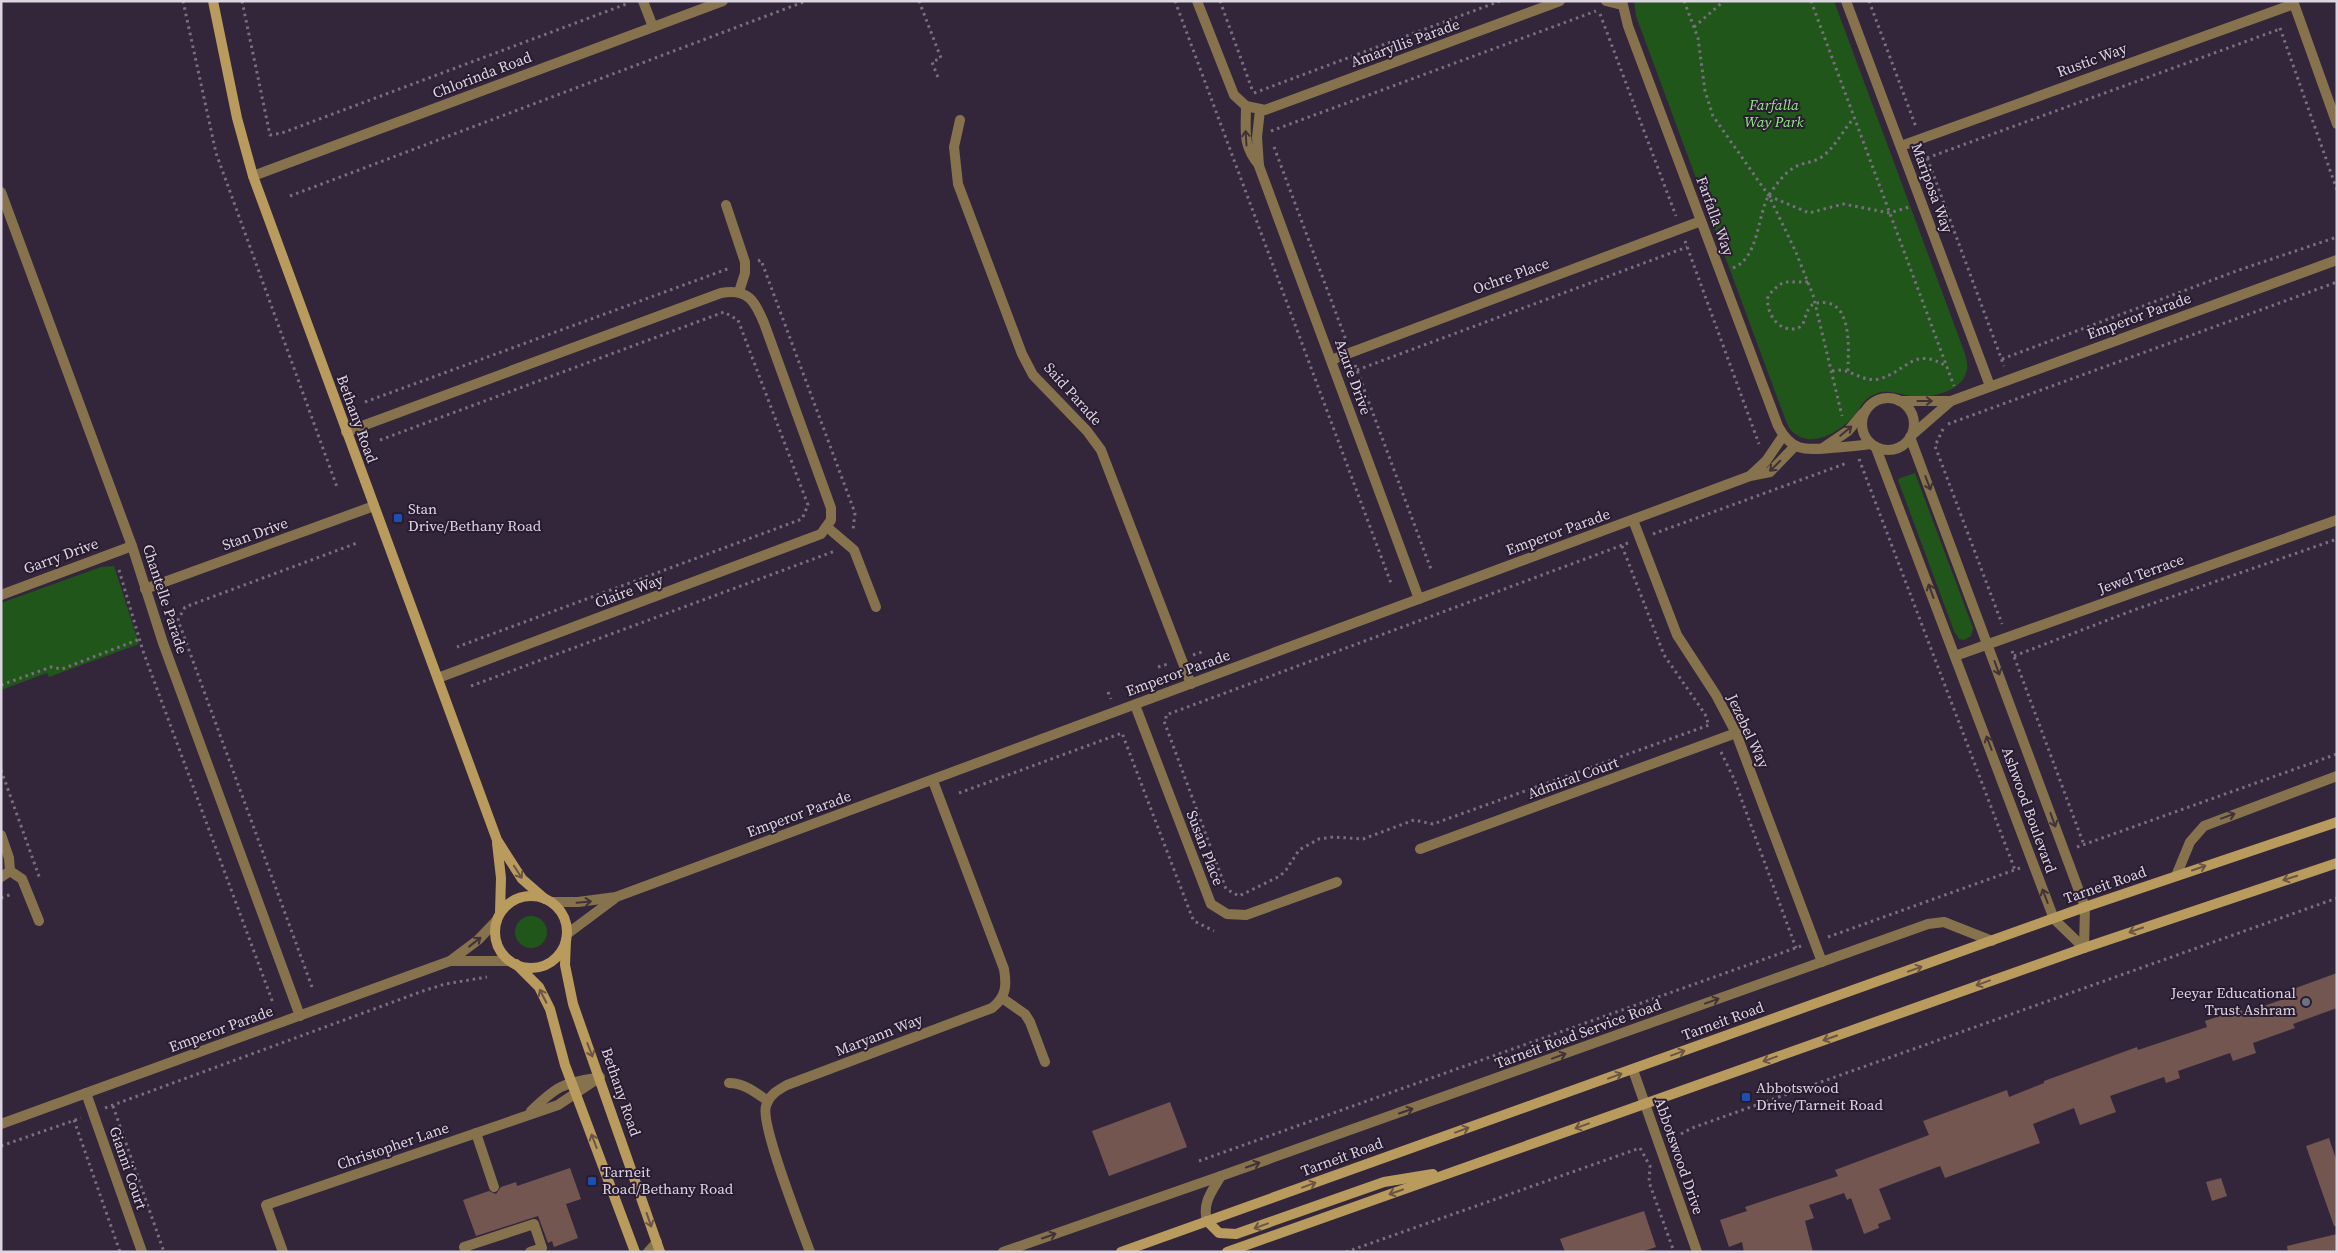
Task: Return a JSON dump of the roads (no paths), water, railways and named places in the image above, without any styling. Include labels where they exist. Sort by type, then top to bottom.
[{"type":"main road","name":"Bethany Road","points":[[213,1],[237,118],[253,176],[497,840],[522,879],[548,901]]},
{"type":"main road","name":"Tarneit Road","points":[[1120,1252],[2085,908],[2337,822]]},
{"type":"main road","name":"Bethany Road","points":[[497,840],[501,878],[499,916]]},
{"type":"main road","points":[[1228,1252],[2084,948],[2337,863]]},
{"type":"main road","points":[[513,963],[526,968],[546,964],[555,958],[566,937],[563,916],[548,901],[525,897],[507,905],[499,916],[495,929],[498,947],[513,963],[530,976],[545,998],[571,1082],[636,1252]]},
{"type":"main road","name":"Bethany Road","points":[[566,937],[565,964],[573,1004],[659,1247]]},
{"type":"main road","points":[[1207,1222],[1219,1233],[1236,1234],[1384,1182],[1459,1170]]},
{"type":"street","points":[[643,1],[653,27]]},
{"type":"street","name":"Chlorinda Road","points":[[253,176],[722,1]]},
{"type":"street","points":[[1198,1],[1234,96],[1246,106],[1260,110]]},
{"type":"street","name":"Amaryllis Parade","points":[[1260,110],[1271,109],[1560,1]]},
{"type":"street","points":[[1606,1],[1622,3]]},
{"type":"street","name":"Mariposa Way","points":[[1846,1],[1990,386]]},
{"type":"street","name":"Farfalla Way","points":[[1622,3],[1628,26],[1770,410],[1783,436]]},
{"type":"street","points":[[2294,3],[2337,124]]},
{"type":"street","name":"Rustic Way","points":[[1901,146],[2294,3]]},
{"type":"street","name":"Azure Drive","points":[[1246,106],[1246,146],[1249,154],[1259,166]]},
{"type":"street","name":"Azure Drive","points":[[1260,110],[1257,137],[1259,166],[1419,599]]},
{"type":"street","name":"Said Parade","points":[[960,120],[954,146],[958,184],[1022,354],[1033,375],[1087,431],[1101,450],[1191,684]]},
{"type":"street","name":"Chantelle Parade","points":[[1,192],[132,546],[162,643],[300,1016]]},
{"type":"street","points":[[726,205],[742,249],[745,266],[745,273],[739,292]]},
{"type":"street","name":"Ochre Place","points":[[1331,360],[1701,221]]},
{"type":"street","name":"Emperor Parade","points":[[1899,401],[1955,399],[2337,260]]},
{"type":"street","points":[[346,432],[710,297],[732,291],[739,292],[752,300],[764,323],[831,508],[831,520],[827,527],[847,542],[854,550],[876,607]]},
{"type":"street","points":[[1783,436],[1795,446],[1807,450],[1873,446],[1883,450],[1899,448],[1911,436],[1913,419],[1905,405],[1899,401],[1884,398],[1876,401],[1848,431],[1823,448]]},
{"type":"street","name":"Emperor Parade","points":[[1911,436],[1955,399]]},
{"type":"street","points":[[1866,410],[1862,418],[1863,432],[1873,446]]},
{"type":"street","name":"Emperor Parade","points":[[1750,476],[1766,461],[1783,436]]},
{"type":"street","name":"Ashwood Boulevard","points":[[1911,436],[2085,908],[2084,948]]},
{"type":"street","name":"Emperor Parade","points":[[548,901],[578,902],[616,897],[1750,476],[1770,472],[1795,446]]},
{"type":"street","name":"Ashwood Boulevard","points":[[1873,446],[1955,656],[2054,919],[2084,948]]},
{"type":"street","name":"Stan Drive","points":[[146,589],[374,506]]},
{"type":"street","name":"Jezebel Way","points":[[1633,520],[1677,635],[1716,695],[1736,733],[1822,962]]},
{"type":"street","name":"Jewel Terrace","points":[[1955,656],[2337,520]]},
{"type":"street","name":"Claire Way","points":[[438,678],[811,539],[821,534],[827,527]]},
{"type":"street","name":"Garry Drive","points":[[1,595],[132,546]]},
{"type":"street","name":"Susan Place","points":[[1135,705],[1211,904],[1227,914],[1246,915],[1337,882]]},
{"type":"street","name":"Admiral Court","points":[[1420,849],[1736,733]]},
{"type":"street","points":[[2176,876],[2190,842],[2204,826],[2337,776]]},
{"type":"street","points":[[932,781],[1004,969],[1006,982],[1002,998],[1025,1014],[1030,1022],[1044,1062]]},
{"type":"street","points":[[1,835],[10,858],[6,874],[22,879],[40,921]]},
{"type":"street","name":"Emperor Parade","points":[[566,937],[585,919],[616,897]]},
{"type":"street","name":"Emperor Parade","points":[[1,1124],[450,960],[478,940],[499,916]]},
{"type":"street","name":"Tarneit Road Service Road","points":[[1221,1176],[1939,921],[1992,941]]},
{"type":"street","name":"Emperor Parade","points":[[450,960],[513,963]]},
{"type":"street","name":"Maryann Way","points":[[768,1101],[778,1090],[787,1085],[980,1013],[992,1008],[1002,998]]},
{"type":"street","name":"Abbotswood Drive","points":[[1632,1070],[1697,1252]]},
{"type":"street","name":"Christopher Lane","points":[[529,1114],[553,1090],[571,1082],[600,1077]]},
{"type":"street","name":"Christopher Lane","points":[[283,1252],[266,1205],[558,1105],[600,1077]]},
{"type":"street","points":[[729,1083],[737,1083],[747,1087],[768,1101],[765,1107],[768,1131],[810,1252]]},
{"type":"street","name":"Gianni Court","points":[[86,1093],[142,1252]]},
{"type":"street","points":[[476,1133],[494,1187]]},
{"type":"street","points":[[1207,1222],[1204,1212],[1207,1200],[1221,1176]]},
{"type":"street","points":[[1003,1252],[1221,1176]]},
{"type":"street","points":[[466,1252],[464,1247],[534,1224],[542,1248],[530,1252]]},
{"type":"street","points":[[648,1252],[659,1247]]},
{"type":"place","name":"Stan Drive/Bethany Road","points":[[398,518]]},
{"type":"place","name":"Jeeyar Educational Trust Ashram","points":[[2306,1002]]},
{"type":"place","name":"Abbotswood Drive/Tarneit Road","points":[[1746,1097]]},
{"type":"place","name":"Tarneit Road/Bethany Road","points":[[592,1181]]},
{"type":"park label","name":"Farfalla Way Park","points":[[1774,114]]}]
